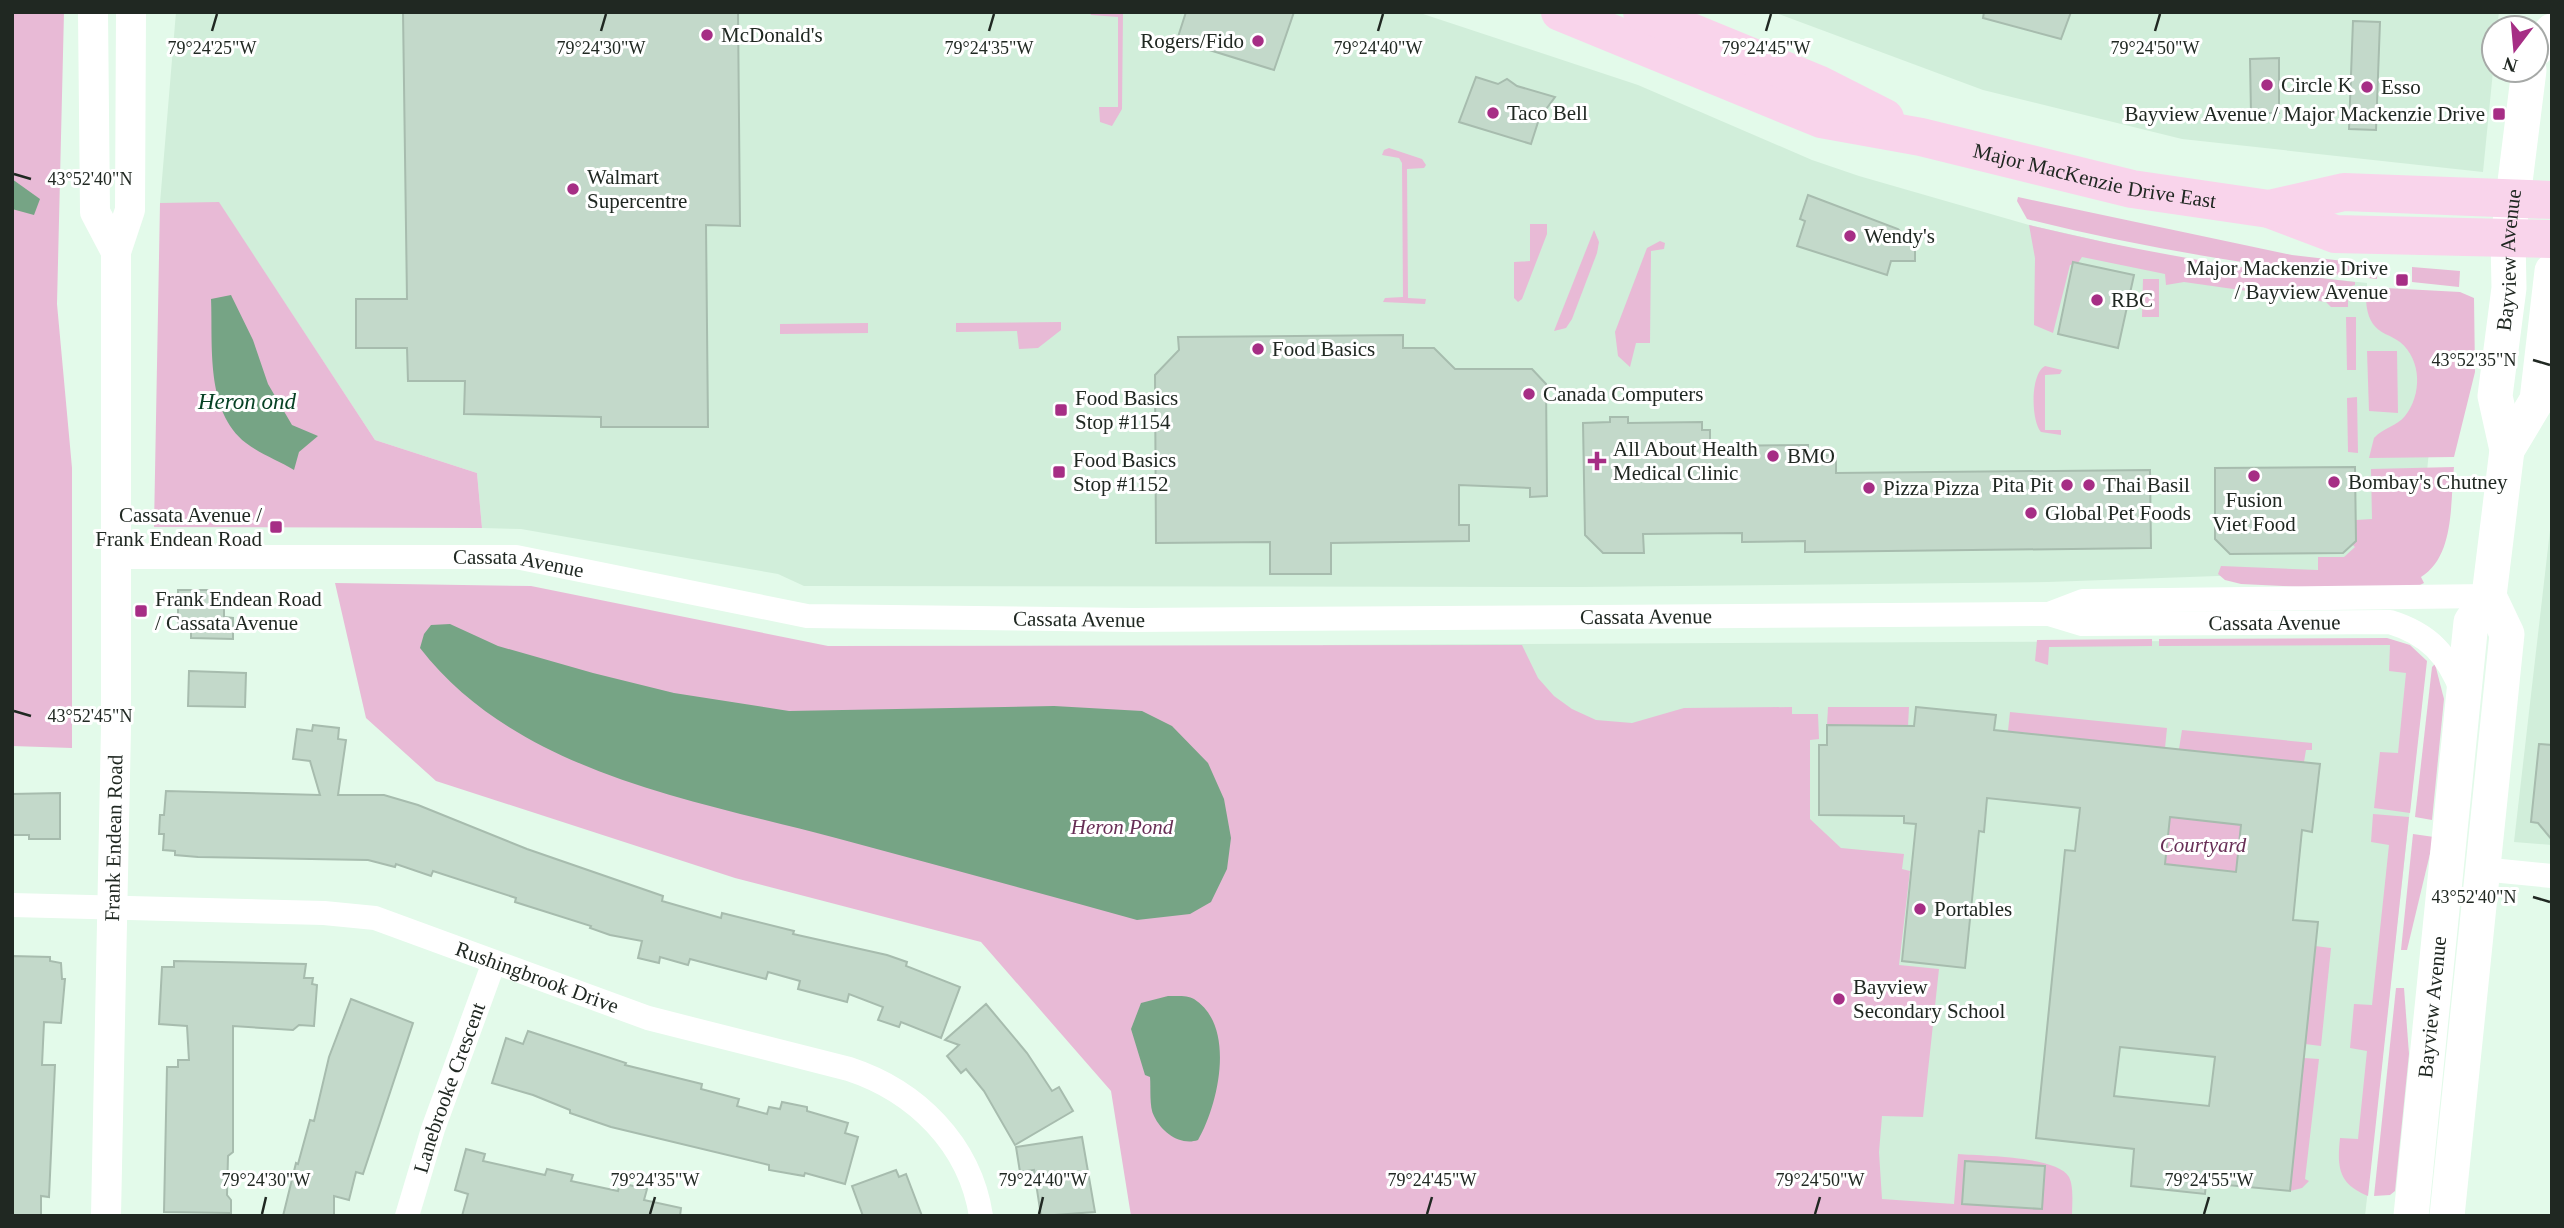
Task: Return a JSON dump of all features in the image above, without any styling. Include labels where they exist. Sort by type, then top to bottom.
[{"type":"main road","name":"Major MacKenzie Drive East","points":[[1560,12],[1821,119],[1921,136],[2132,189],[2269,209],[2335,234],[2552,239]]},
{"type":"main road","name":"Major MacKenzie Drive East","points":[[1642,12],[1818,84],[1921,136]]},
{"type":"main road","name":"Bayview Avenue","points":[[2412,1216],[2471,622],[2489,596],[2507,450],[2495,396],[2509,288],[2508,238],[2527,84]]},
{"type":"main road","name":"Major MacKenzie Drive East","points":[[2269,209],[2344,192],[2552,200]]},
{"type":"main road","name":"Bayview Avenue","points":[[2507,450],[2537,400],[2552,271]]},
{"type":"main road","name":"Bayview Avenue","points":[[2448,1216],[2481,869],[2507,634],[2489,596]]},
{"type":"street","name":"Frank Endean Road","points":[[93,12],[96,212],[116,252]]},
{"type":"street","name":"Frank Endean Road","points":[[106,1216],[117,557],[116,252],[130,210],[131,12]]},
{"type":"street","name":"Cassata Avenue","points":[[117,557],[516,556],[807,616],[1134,620],[2049,614],[2082,624],[2390,622],[2413,629],[2431,641],[2447,658],[2464,696]]},
{"type":"street","name":"Cassata Avenue","points":[[2049,614],[2083,601],[2107,600],[2489,596]]},
{"type":"street","points":[[2481,869],[2552,876]]},
{"type":"street","name":"Rushingbrook Drive","points":[[12,905],[324,913],[375,918],[649,1018],[871,1076],[908,1097],[946,1135],[961,1155],[981,1216]]},
{"type":"street","name":"Lanebrooke Crescent","points":[[407,1216],[433,1129],[494,962]]},
{"type":"shaded area","points":[[176,12],[1417,12],[1638,85],[1812,160],[2029,225],[2166,256],[2263,272],[2367,283],[2367,287],[2420,292],[2441,335],[2420,539],[2384,570],[2048,582],[1582,587],[804,586],[778,574],[521,529],[482,528],[477,473],[375,440],[219,203],[160,203]]},
{"type":"shaded area","points":[[1773,12],[2499,12],[2480,14],[2480,84],[2492,84],[2483,172],[2182,139],[1983,90]]},
{"type":"shaded area","points":[[2552,513],[2552,845],[2514,842]]},
{"type":"shaded area","name":"Bayview Secondary School","points":[[2393,640],[2425,674],[2365,1216],[1266,1216],[1323,645]]},
{"type":"green space","points":[[12,12],[64,12],[57,304],[72,468],[72,748],[12,746]]},
{"type":"green space","points":[[1090,12],[1123,12],[1122,109],[1112,126],[1100,122],[1099,107],[1118,107],[1118,17],[1091,15]]},
{"type":"green space","points":[[1389,148],[1422,159],[1426,165],[1424,168],[1407,169],[1408,298],[1426,299],[1425,304],[1383,302],[1385,298],[1403,297],[1402,163],[1399,158],[1382,155],[1384,150]]},
{"type":"green space","points":[[2018,197],[2292,255],[2378,265],[2377,279],[2201,255],[2070,229],[2027,219],[2017,201]]},
{"type":"green space","points":[[219,202],[375,440],[477,473],[482,528],[154,527],[160,203]]},
{"type":"green space","points":[[1530,224],[1547,224],[1547,234],[1522,299],[1518,302],[1514,298],[1514,262],[1530,261]]},
{"type":"green space","points":[[2029,225],[2232,266],[2355,282],[2355,285],[2348,287],[2348,307],[2331,307],[2326,302],[2184,282],[2166,285],[2165,274],[2082,257],[2078,263],[2070,265],[2053,333],[2034,325],[2035,258]]},
{"type":"green space","points":[[1594,230],[1599,242],[1597,253],[1572,319],[1566,328],[1554,331]]},
{"type":"green space","points":[[1660,241],[1665,243],[1664,249],[1651,251],[1650,343],[1636,343],[1630,367],[1618,356],[1615,332],[1647,248]]},
{"type":"green space","points":[[2412,267],[2460,271],[2459,287],[2412,282]]},
{"type":"green space","points":[[2143,279],[2159,279],[2159,317],[2142,317]]},
{"type":"green space","points":[[2367,287],[2460,292],[2474,298],[2475,372],[2454,457],[2369,458],[2374,438],[2402,419],[2411,408],[2417,378],[2416,368],[2407,349],[2373,324],[2367,306]]},
{"type":"green space","points":[[2346,317],[2356,317],[2356,370],[2347,370]]},
{"type":"green space","points":[[1061,322],[1061,330],[1038,348],[1019,349],[1017,331],[956,332],[956,323]]},
{"type":"green space","points":[[868,323],[868,333],[780,334],[780,324]]},
{"type":"green space","points":[[2367,351],[2397,351],[2398,413],[2369,411]]},
{"type":"green space","points":[[2045,366],[2062,370],[2060,374],[2045,375],[2045,430],[2061,430],[2061,435],[2041,432],[2035,418],[2035,387],[2040,371]]},
{"type":"green space","points":[[2357,397],[2358,453],[2348,452],[2347,398]]},
{"type":"green space","points":[[2454,467],[2451,512],[2445,542],[2432,568],[2421,577],[2424,583],[2416,587],[2368,590],[2241,584],[2225,580],[2218,574],[2221,566],[2318,570],[2318,557],[2344,557],[2355,547],[2352,544],[2356,520],[2372,519],[2371,469]]},
{"type":"green space","points":[[335,583],[531,586],[828,646],[1522,645],[1538,678],[1554,696],[1572,709],[1596,720],[1632,723],[1684,708],[1792,707],[1792,714],[1818,714],[1819,739],[1810,740],[1810,819],[1841,848],[1904,854],[1902,869],[1910,871],[1899,965],[1939,969],[1923,1117],[1882,1116],[1879,1152],[1882,1199],[1954,1204],[1958,1154],[2001,1157],[2035,1161],[2062,1170],[2071,1181],[2072,1216],[1131,1216],[1111,1091],[981,942],[735,878],[436,781],[366,718]]},
{"type":"green space","points":[[2387,638],[2410,645],[2427,661],[2410,813],[2374,808],[2380,752],[2398,753],[2406,673],[2389,671],[2390,645],[2159,646],[2159,639]]},
{"type":"green space","points":[[2152,639],[2152,646],[2049,647],[2048,665],[2035,661],[2037,640]]},
{"type":"green space","points":[[2435,664],[2444,699],[2432,820],[2415,817],[2432,667]]},
{"type":"green space","points":[[1828,707],[1909,707],[1908,726],[1827,725]]},
{"type":"green space","points":[[2010,712],[2167,728],[2165,748],[2008,731]]},
{"type":"green space","points":[[2182,730],[2312,743],[2312,750],[2306,750],[2304,762],[2179,749]]},
{"type":"green space","points":[[2373,814],[2409,817],[2368,1196],[2345,1180],[2339,1158],[2340,1138],[2358,1139],[2367,1051],[2350,1048],[2354,1004],[2372,1005],[2389,845],[2371,842]]},
{"type":"green space","name":"Courtyard","points":[[2170,817],[2241,825],[2236,872],[2165,864]]},
{"type":"green space","points":[[2413,834],[2434,837],[2407,950],[2401,950]]},
{"type":"green space","points":[[2315,946],[2331,948],[2321,1046],[2305,1044]]},
{"type":"green space","points":[[2396,988],[2404,988],[2409,1054],[2395,1191],[2390,1195],[2374,1196]]},
{"type":"green space","points":[[2304,1058],[2319,1059],[2305,1179],[2309,1181],[2302,1188],[2290,1191]]},
{"type":"water","points":[[12,179],[40,199],[34,215],[12,209]]},
{"type":"water","name":"Heron ond","points":[[231,295],[253,340],[268,384],[292,425],[318,436],[299,452],[294,470],[246,443],[233,430],[217,396],[212,356],[211,299]]},
{"type":"water","name":"Heron Pond","points":[[450,624],[498,646],[593,673],[674,693],[789,711],[1054,706],[1142,711],[1172,726],[1208,763],[1224,799],[1231,838],[1227,869],[1211,902],[1190,914],[1137,920],[667,794],[611,776],[557,753],[506,725],[460,690],[420,648],[424,634],[431,625]]},
{"type":"water","points":[[1168,996],[1194,999],[1207,1011],[1216,1028],[1220,1067],[1217,1088],[1198,1140],[1185,1141],[1173,1137],[1162,1128],[1154,1116],[1150,1077],[1145,1075],[1131,1029],[1141,1003]]},
{"type":"building","name":"Walmart Supercentre","points":[[403,12],[738,12],[740,226],[706,225],[708,427],[601,427],[601,417],[464,414],[465,381],[408,381],[407,348],[356,348],[356,299],[407,299]]},
{"type":"building","points":[[1186,12],[1294,12],[1274,70],[1177,40]]},
{"type":"building","points":[[1984,12],[2071,12],[2061,39],[1983,18]]},
{"type":"building","points":[[2353,21],[2380,22],[2376,130],[2349,129]]},
{"type":"building","points":[[2279,58],[2279,113],[2251,113],[2250,59]]},
{"type":"building","points":[[1476,77],[1498,84],[1507,79],[1517,86],[1555,97],[1539,119],[1531,144],[1459,122]]},
{"type":"building","name":"Wendy's","points":[[1808,195],[1898,229],[1901,232],[1899,238],[1915,243],[1915,261],[1891,261],[1887,275],[1797,246],[1805,221],[1800,219]]},
{"type":"building","name":"RBC","points":[[2073,262],[2134,275],[2118,348],[2058,334]]},
{"type":"building","points":[[1403,335],[1403,348],[1434,348],[1455,369],[1532,369],[1546,384],[1547,496],[1530,497],[1530,488],[1459,485],[1459,525],[1469,525],[1469,541],[1331,543],[1331,574],[1270,574],[1270,542],[1156,543],[1155,375],[1179,350],[1178,337]]},
{"type":"building","points":[[1610,417],[1628,417],[1628,423],[1702,422],[1702,430],[1710,430],[1710,446],[1808,445],[1808,456],[1836,455],[1836,473],[2150,470],[2151,548],[1805,552],[1805,541],[1742,542],[1742,533],[1643,534],[1644,553],[1603,553],[1585,535],[1583,423],[1610,422]]},
{"type":"building","points":[[2355,467],[2356,541],[2343,553],[2230,554],[2215,539],[2215,468]]},
{"type":"building","points":[[178,590],[213,590],[213,596],[224,596],[224,617],[233,618],[233,639],[191,638],[191,624],[178,624]]},
{"type":"building","points":[[189,671],[246,673],[245,707],[188,706]]},
{"type":"building","points":[[1916,707],[1996,715],[1994,730],[2320,764],[2312,832],[2302,830],[2293,920],[2318,922],[2290,1191],[2206,1183],[2205,1194],[2131,1186],[2134,1149],[2036,1138],[2065,850],[2075,851],[2080,808],[1987,798],[1984,832],[1979,831],[1965,968],[1902,961],[1916,824],[1904,823],[1904,816],[1819,815],[1819,745],[1827,745],[1827,725],[1914,726]],"holes":[[[2170,817],[2241,825],[2236,872],[2165,864]],[[2120,1047],[2215,1057],[2209,1106],[2114,1096]]]},
{"type":"building","points":[[313,725],[339,728],[338,739],[346,740],[338,795],[384,795],[418,805],[527,849],[663,896],[662,901],[721,918],[722,913],[794,931],[793,934],[887,955],[907,962],[906,966],[960,987],[941,1038],[901,1022],[899,1027],[878,1020],[883,1007],[849,994],[847,1002],[798,989],[800,981],[768,972],[766,979],[690,959],[688,965],[660,957],[659,963],[638,958],[642,941],[610,935],[590,928],[591,926],[515,902],[516,898],[433,871],[431,876],[396,864],[395,867],[368,860],[198,857],[175,855],[175,851],[163,850],[164,834],[159,834],[166,791],[320,795],[310,761],[293,759],[297,729],[312,731]]},
{"type":"building","points":[[2539,744],[2552,745],[2552,840],[2538,823],[2531,822]]},
{"type":"building","points":[[60,793],[60,839],[29,839],[29,835],[12,835],[12,794]]},
{"type":"building","points":[[12,956],[50,957],[50,961],[61,963],[62,979],[65,979],[61,1023],[44,1022],[42,1065],[55,1065],[49,1197],[41,1196],[41,1216],[12,1216]]},
{"type":"building","points":[[174,961],[306,964],[304,978],[313,978],[312,984],[317,985],[314,1026],[299,1025],[293,1030],[233,1026],[233,1152],[228,1156],[227,1195],[231,1200],[231,1213],[164,1212],[167,1067],[178,1067],[178,1060],[189,1060],[187,1026],[159,1024],[162,967],[174,967]]},
{"type":"building","points":[[351,999],[413,1023],[363,1174],[356,1172],[349,1200],[334,1196],[334,1216],[283,1216],[310,1120],[314,1121],[329,1057]]},
{"type":"building","points":[[986,1004],[1027,1053],[1052,1091],[1059,1087],[1073,1111],[1015,1145],[984,1091],[966,1069],[961,1073],[947,1056],[959,1045],[945,1040]]},
{"type":"building","points":[[528,1031],[626,1063],[625,1065],[702,1084],[701,1089],[739,1099],[737,1106],[767,1114],[769,1107],[780,1109],[782,1102],[807,1107],[807,1111],[848,1123],[845,1133],[858,1137],[845,1184],[805,1173],[804,1176],[769,1170],[769,1165],[611,1127],[570,1113],[570,1110],[533,1095],[492,1083],[506,1038],[523,1044]]},
{"type":"building","points":[[1082,1137],[1095,1212],[1041,1216],[1034,1170],[1020,1172],[1016,1147]]},
{"type":"building","points":[[466,1149],[485,1154],[483,1161],[545,1175],[547,1169],[573,1175],[571,1181],[618,1191],[620,1183],[647,1189],[644,1200],[681,1208],[680,1216],[462,1216],[468,1194],[455,1190]]},
{"type":"building","points":[[1965,1161],[2045,1166],[2042,1209],[1962,1204]]},
{"type":"building","points":[[896,1170],[899,1177],[906,1174],[922,1216],[863,1216],[852,1186]]},
{"type":"place","name":"McDonald's","points":[[707,35]]},
{"type":"place","name":"Rogers/Fido","points":[[1258,41]]},
{"type":"place","name":"Circle K","points":[[2267,85]]},
{"type":"place","name":"Esso","points":[[2367,87]]},
{"type":"place","name":"Taco Bell","points":[[1493,113]]},
{"type":"place","name":"Bayview Avenue / Major Mackenzie Drive","points":[[2499,114]]},
{"type":"place","name":"Walmart Supercentre","points":[[573,189]]},
{"type":"place","name":"Wendy's","points":[[1850,236]]},
{"type":"place","name":"Major Mackenzie Drive / Bayview Avenue","points":[[2402,280]]},
{"type":"place","name":"RBC","points":[[2097,300]]},
{"type":"place","name":"Food Basics","points":[[1258,349]]},
{"type":"place","name":"Canada Computers","points":[[1529,394]]},
{"type":"place","name":"Food Basics Stop #1154","points":[[1061,410]]},
{"type":"place","name":"BMO","points":[[1773,456]]},
{"type":"place","name":"All About Health Medical Clinic","points":[[1597,461]]},
{"type":"place","name":"Food Basics Stop #1152","points":[[1059,472]]},
{"type":"place","name":"Fusion Viet Food","points":[[2254,476]]},
{"type":"place","name":"Bombay's Chutney","points":[[2334,482]]},
{"type":"place","name":"Pita Pit","points":[[2067,485]]},
{"type":"place","name":"Thai Basil","points":[[2089,485]]},
{"type":"place","name":"Pizza Pizza","points":[[1869,488]]},
{"type":"place","name":"Global Pet Foods","points":[[2031,513]]},
{"type":"place","name":"Cassata Avenue / Frank Endean Road","points":[[276,527]]},
{"type":"place","name":"Frank Endean Road / Cassata Avenue","points":[[141,611]]},
{"type":"place","name":"Portables","points":[[1920,909]]},
{"type":"place","name":"Bayview Secondary School","points":[[1839,999]]}]
